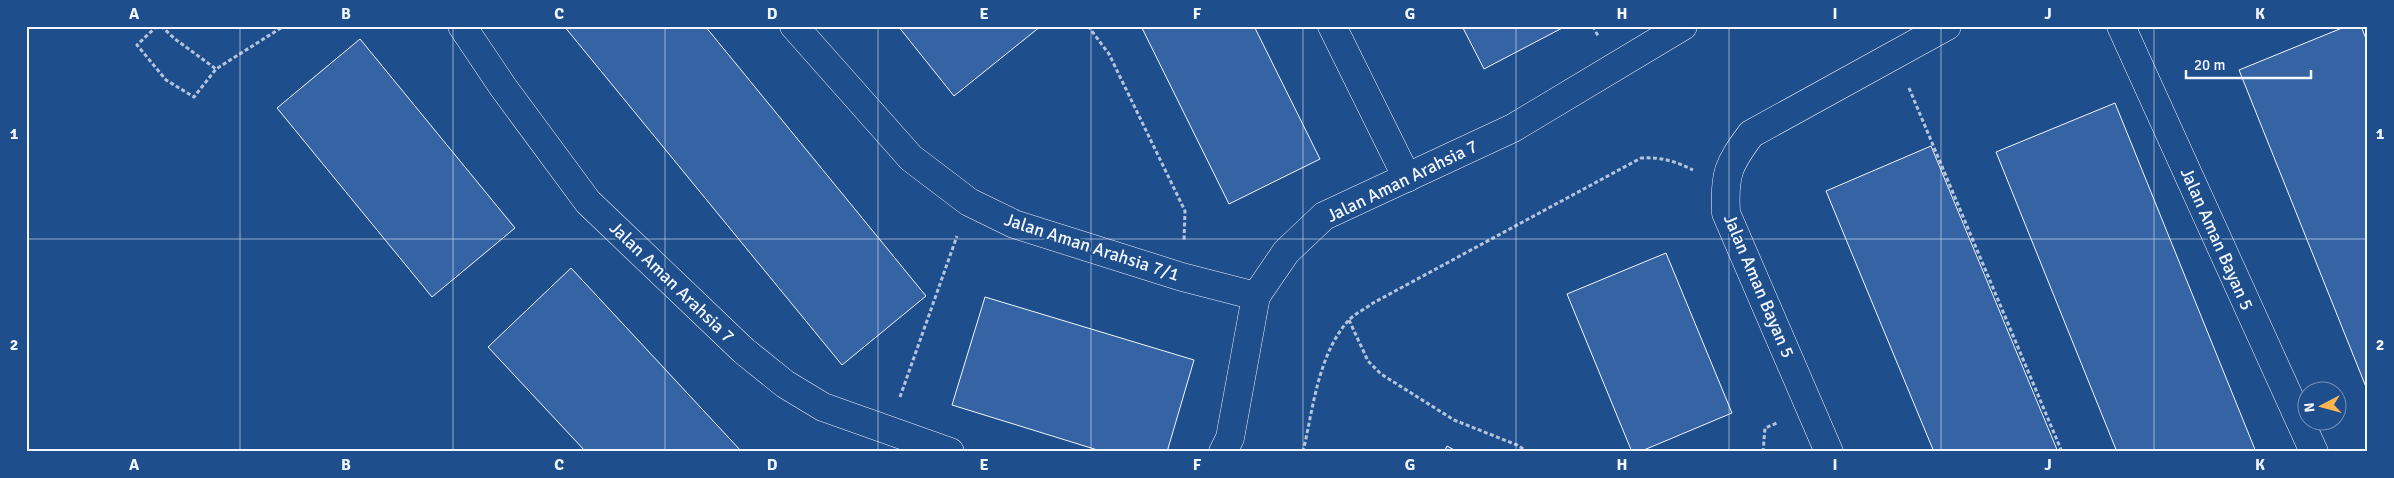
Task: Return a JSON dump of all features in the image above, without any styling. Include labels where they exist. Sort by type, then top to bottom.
[{"type":"street","name":"Jalan Aman Arahsia 7","points":[[462,26],[503,87],[588,202],[744,351],[785,384],[823,407],[950,452]]},
{"type":"street","name":"Jalan Aman Arahsia 7/1","points":[[794,26],[911,158],[969,202],[1014,224],[1182,276],[1256,296]]},
{"type":"street","points":[[1332,26],[1407,178]]},
{"type":"street","name":"Jalan Aman Arahsia 7","points":[[1223,452],[1230,438],[1256,296],[1286,252],[1324,216],[1513,128],[1683,26]]},
{"type":"street","name":"Jalan Aman Bayan 5","points":[[1829,452],[1726,213],[1725,185],[1731,160],[1751,134],[1947,26]]},
{"type":"street","name":"Jalan Aman Bayan 5","points":[[2120,26],[2314,452]]},
{"type":"path","points":[[157,26],[137,46],[166,80],[194,97],[216,68],[284,26]]},
{"type":"path","points":[[161,26],[174,39],[216,68]]},
{"type":"path","points":[[1088,26],[1109,54],[1185,211],[1182,276]]},
{"type":"path","points":[[1894,54],[2062,452]]},
{"type":"path","points":[[1303,452],[1325,364],[1333,341],[1349,320],[1373,303],[1642,158],[1675,161],[1725,185]]},
{"type":"path","points":[[888,430],[969,202]]},
{"type":"path","points":[[1349,320],[1368,361],[1381,374],[1454,420],[1517,445],[1528,452]]},
{"type":"building","points":[[564,26],[705,26],[926,296],[842,365]]},
{"type":"building","points":[[898,26],[1041,26],[954,96]]},
{"type":"building","points":[[1141,26],[1254,26],[1320,159],[1229,204]]},
{"type":"building","points":[[1462,26],[1566,26],[1484,69]]},
{"type":"building","points":[[2347,26],[2361,26],[2368,44],[2368,392],[2239,70]]},
{"type":"building","points":[[360,39],[515,228],[432,297],[277,108]]},
{"type":"building","points":[[2115,103],[2256,452],[2117,452],[1996,152]]},
{"type":"building","points":[[1931,146],[2058,452],[1934,452],[1826,191]]},
{"type":"building","points":[[1666,253],[1732,413],[1639,452],[1632,452],[1567,294]]},
{"type":"building","points":[[571,268],[742,452],[586,452],[488,347]]},
{"type":"building","points":[[985,297],[1194,360],[1167,452],[1104,452],[952,405]]},
{"type":"building","points":[[1447,446],[1458,452],[1444,452]]}]
